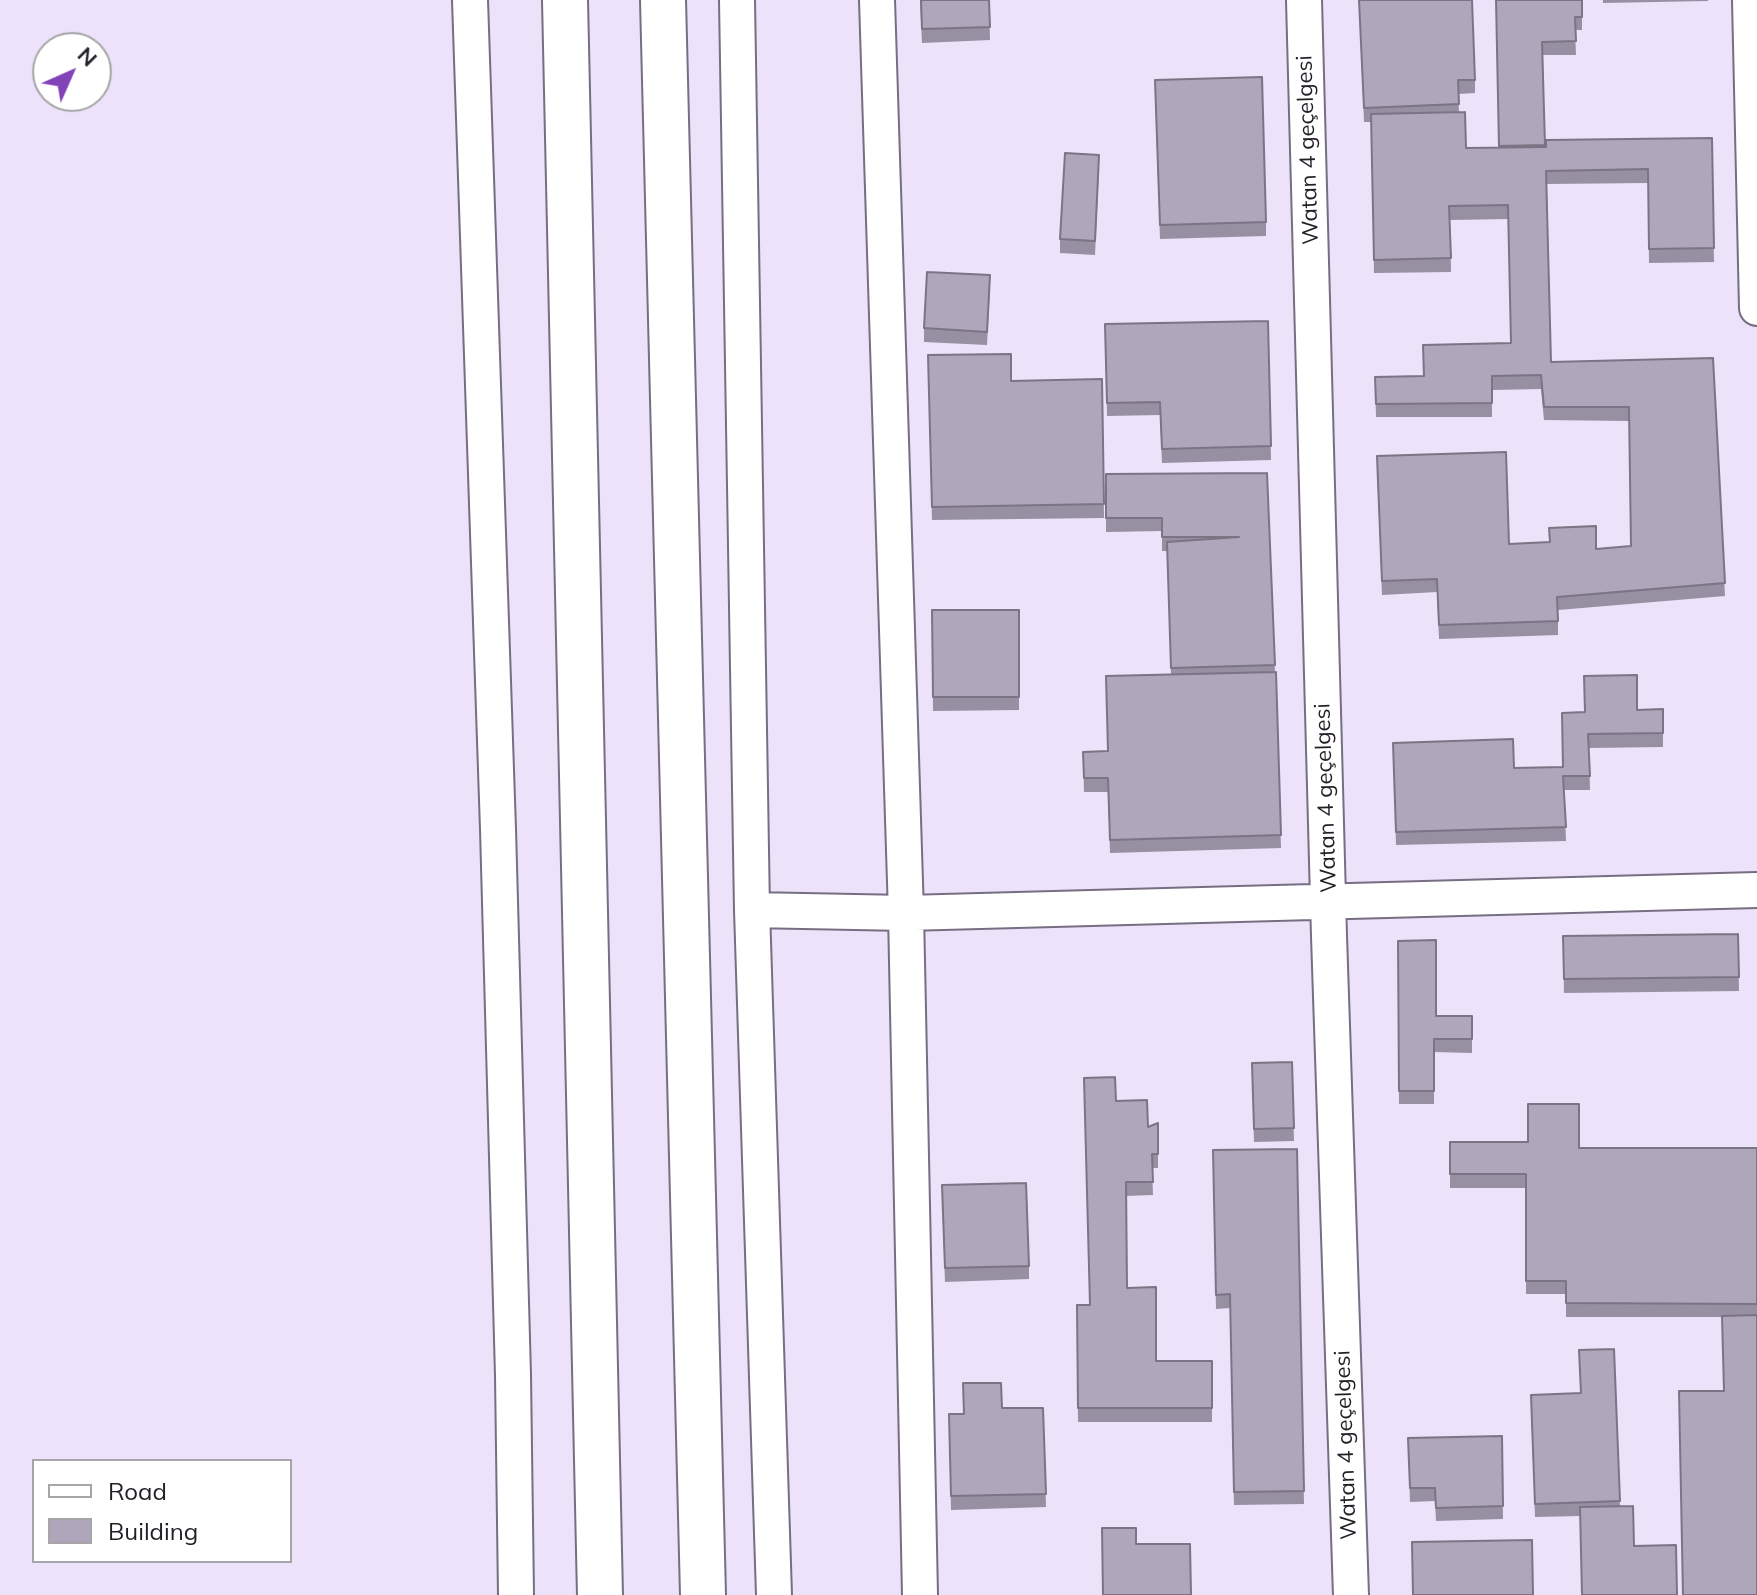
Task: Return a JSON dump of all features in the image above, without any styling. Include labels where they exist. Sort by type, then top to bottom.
[{"type":"main road","points":[[565,0],[600,1595]]},
{"type":"main road","points":[[663,0],[703,1595]]},
{"type":"street","points":[[470,0],[499,844],[516,1595]]},
{"type":"street","points":[[737,0],[752,910],[774,1595]]},
{"type":"street","points":[[877,0],[906,913],[920,1595]]},
{"type":"street","name":"Watan 4 geçelgesi","points":[[1304,0],[1351,1595]]},
{"type":"street","points":[[1750,0],[1757,308]]},
{"type":"street","points":[[752,910],[906,913],[1757,890]]},
{"type":"building","points":[[921,0],[989,0],[990,27],[922,29]]},
{"type":"building","points":[[1359,0],[1472,0],[1475,80],[1458,80],[1459,104],[1364,108]]},
{"type":"building","points":[[1496,0],[1582,0],[1582,17],[1575,17],[1576,41],[1542,42],[1545,145],[1499,146]]},
{"type":"building","points":[[1262,77],[1266,222],[1160,225],[1155,80]]},
{"type":"building","points":[[1465,112],[1466,148],[1546,147],[1546,140],[1712,138],[1714,248],[1649,249],[1648,169],[1546,171],[1551,362],[1713,358],[1725,583],[1557,597],[1558,621],[1439,625],[1437,579],[1382,581],[1377,456],[1506,452],[1509,544],[1550,542],[1549,528],[1596,526],[1596,549],[1631,546],[1629,407],[1544,407],[1541,375],[1492,376],[1492,403],[1376,404],[1375,377],[1424,376],[1423,345],[1511,343],[1508,205],[1449,206],[1451,258],[1374,260],[1371,114]]},
{"type":"building","points":[[1065,153],[1099,155],[1095,241],[1060,239]]},
{"type":"building","points":[[927,272],[990,275],[987,332],[924,328]]},
{"type":"building","points":[[1268,321],[1271,446],[1162,449],[1160,402],[1107,403],[1105,324]]},
{"type":"building","points":[[1011,354],[1011,381],[1102,379],[1104,504],[932,507],[928,355]]},
{"type":"building","points":[[1267,473],[1275,665],[1171,668],[1167,542],[1239,537],[1162,537],[1162,518],[1106,518],[1106,474]]},
{"type":"building","points":[[932,610],[1019,610],[1019,697],[933,697]]},
{"type":"building","points":[[1276,672],[1281,835],[1110,840],[1108,778],[1084,778],[1083,752],[1108,751],[1106,676]]},
{"type":"building","points":[[1637,675],[1637,710],[1663,709],[1663,733],[1588,734],[1590,776],[1563,776],[1566,827],[1396,832],[1393,743],[1513,739],[1514,768],[1563,767],[1562,713],[1585,712],[1584,676]]},
{"type":"building","points":[[1738,934],[1739,977],[1564,979],[1563,936]]},
{"type":"building","points":[[1436,940],[1436,1016],[1472,1016],[1472,1039],[1434,1039],[1434,1091],[1399,1091],[1398,941]]},
{"type":"building","points":[[1292,1062],[1294,1128],[1254,1129],[1252,1063]]},
{"type":"building","points":[[1115,1077],[1116,1101],[1147,1100],[1148,1127],[1158,1123],[1158,1154],[1152,1154],[1153,1182],[1126,1182],[1127,1288],[1156,1287],[1156,1361],[1212,1361],[1212,1408],[1078,1408],[1077,1305],[1090,1305],[1084,1078]]},
{"type":"building","points":[[1528,1104],[1579,1104],[1579,1148],[1757,1148],[1757,1304],[1566,1303],[1566,1281],[1526,1281],[1526,1174],[1450,1174],[1450,1142],[1528,1142]]},
{"type":"building","points":[[1297,1149],[1304,1491],[1234,1492],[1230,1294],[1216,1295],[1213,1150]]},
{"type":"building","points":[[1026,1183],[1029,1266],[945,1268],[942,1185]]},
{"type":"building","points":[[1757,1315],[1757,1595],[1683,1595],[1679,1391],[1724,1391],[1722,1316]]},
{"type":"building","points":[[1614,1349],[1620,1501],[1535,1504],[1531,1395],[1581,1393],[1579,1350]]},
{"type":"building","points":[[963,1383],[1001,1383],[1002,1408],[1043,1408],[1046,1494],[951,1496],[949,1414],[964,1414]]},
{"type":"building","points":[[1502,1436],[1503,1506],[1436,1508],[1435,1488],[1410,1488],[1408,1438]]},
{"type":"building","points":[[1633,1506],[1634,1546],[1676,1545],[1677,1595],[1582,1595],[1580,1507]]},
{"type":"building","points":[[1102,1528],[1136,1528],[1136,1544],[1190,1544],[1191,1595],[1103,1595]]},
{"type":"building","points":[[1532,1540],[1533,1595],[1413,1595],[1412,1542]]}]
